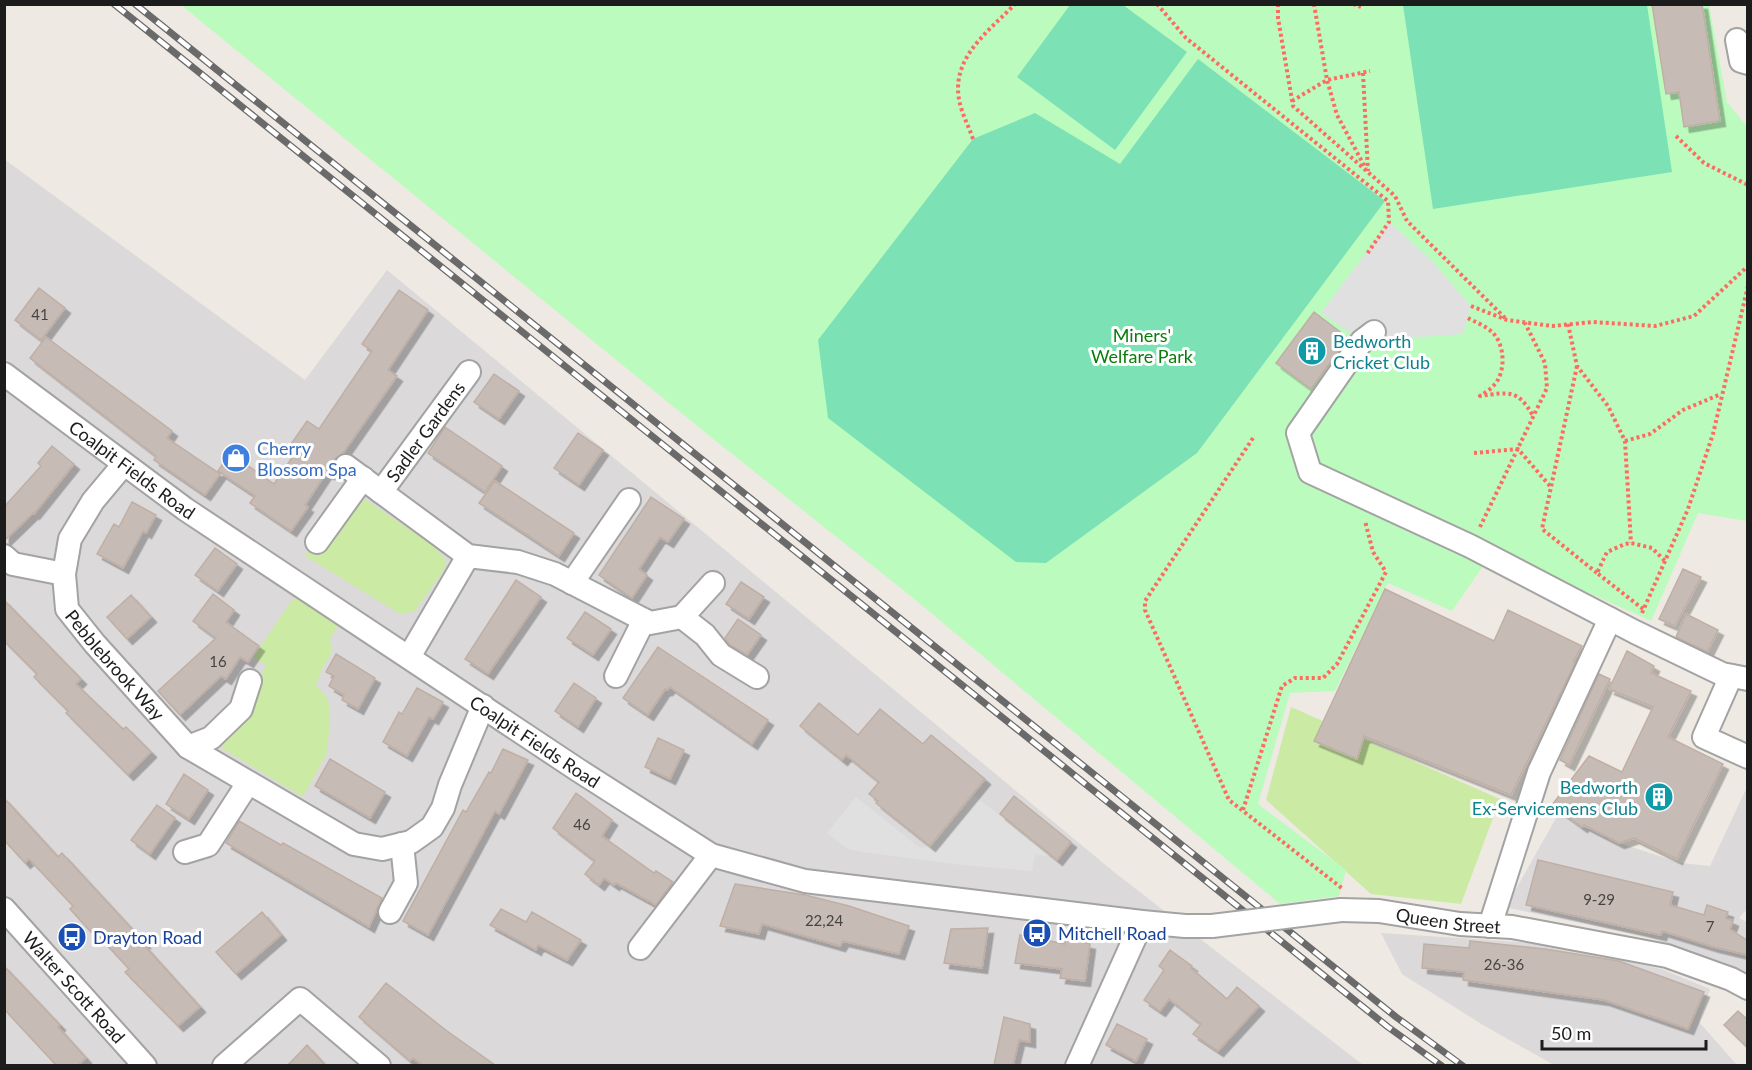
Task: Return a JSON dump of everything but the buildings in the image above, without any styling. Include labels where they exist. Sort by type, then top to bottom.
[{"type":"street","points":[[1737,40],[1741,61],[1748,63]]},
{"type":"street","points":[[1374,332],[1362,341],[1298,434],[1310,472],[1470,546],[1635,632],[1722,674],[1739,677],[1704,736],[1748,757]]},
{"type":"street","name":"Sadler Gardens","points":[[381,492],[469,372]]},
{"type":"street","name":"Coalpit Fields Road","points":[[4,374],[185,509],[578,770],[711,855],[805,881],[1142,922]]},
{"type":"street","name":"Pebblebrook Way","points":[[124,464],[93,501],[70,539],[64,574],[67,609],[110,661],[188,747],[354,844],[382,849],[411,842],[432,827],[444,808],[450,785],[483,706]]},
{"type":"street","name":"Sadler Gardens","points":[[317,542],[355,472],[468,556],[518,562],[555,574],[650,623],[682,617]]},
{"type":"street","points":[[572,583],[629,500]]},
{"type":"street","points":[[4,556],[13,564],[64,574]]},
{"type":"street","points":[[410,657],[468,556]]},
{"type":"street","points":[[713,583],[682,617],[705,635],[721,655],[757,677]]},
{"type":"street","points":[[1490,926],[1539,772],[1610,619]]},
{"type":"street","points":[[616,676],[644,620]]},
{"type":"street","points":[[188,747],[211,738],[241,709],[250,681]]},
{"type":"street","points":[[185,852],[208,845],[248,783]]},
{"type":"street","points":[[390,912],[406,883],[402,844]]},
{"type":"street","points":[[640,948],[711,855]]},
{"type":"street","name":"Queen Street","points":[[1142,922],[1212,926],[1343,900],[1379,911],[1460,924],[1512,927],[1667,956],[1731,979],[1748,988]]},
{"type":"street","name":"Walter Scott Road","points":[[4,909],[145,1065]]},
{"type":"street","points":[[1077,1065],[1142,922]]},
{"type":"street","points":[[224,1065],[300,999],[379,1065]]},
{"type":"path","points":[[973,139],[960,103],[961,69],[966,55],[1015,4]]},
{"type":"path","points":[[1157,4],[1186,38],[1388,201],[1389,222],[1367,254]]},
{"type":"path","points":[[1278,4],[1293,106],[1395,196],[1407,221],[1507,320]]},
{"type":"path","points":[[1314,4],[1327,80],[1337,115],[1368,172]]},
{"type":"path","points":[[1353,4],[1361,7]]},
{"type":"path","points":[[1292,101],[1327,80],[1370,71]]},
{"type":"path","points":[[1363,73],[1368,172]]},
{"type":"path","points":[[1676,136],[1704,163],[1748,185]]},
{"type":"path","points":[[1471,306],[1507,320],[1552,326],[1593,322],[1655,326],[1694,316],[1748,266]]},
{"type":"path","points":[[1635,632],[1688,509],[1713,434],[1748,286]]},
{"type":"path","points":[[1468,318],[1493,332],[1500,346],[1503,361],[1501,374],[1496,384],[1480,396],[1508,392],[1526,403],[1533,417]]},
{"type":"path","points":[[1470,546],[1546,388],[1545,363],[1524,322]]},
{"type":"path","points":[[1568,324],[1577,366],[1542,529],[1643,610]]},
{"type":"path","points":[[1577,366],[1608,406],[1624,441],[1631,543]]},
{"type":"path","points":[[1624,441],[1650,434],[1683,410],[1721,394]]},
{"type":"path","points":[[1253,438],[1145,601],[1145,610],[1229,800],[1343,900]]},
{"type":"path","points":[[1518,449],[1551,487]]},
{"type":"path","points":[[1474,453],[1518,449]]},
{"type":"path","points":[[1242,810],[1281,686],[1295,678],[1323,678],[1337,664],[1386,573],[1373,552],[1357,494]]},
{"type":"path","points":[[1597,573],[1607,552],[1631,543],[1652,548],[1665,562]]},
{"type":"shaded area","points":[[4,159],[305,380],[387,270],[1114,872],[1363,1065],[5,1065]]},
{"type":"shaded area","points":[[1389,222],[1432,261],[1471,306],[1463,334],[1362,341],[1321,313]]},
{"type":"shaded area","points":[[1747,787],[1747,909],[1739,918],[1747,922],[1747,978],[1706,957],[1648,937],[1509,908],[1512,896],[1560,811],[1582,827],[1594,830],[1619,843],[1681,863],[1710,866]]},
{"type":"shaded area","points":[[972,794],[1049,854],[1046,856],[1035,854],[1032,871],[961,865],[863,852],[848,849],[827,833],[856,797],[920,848],[930,846]]},
{"type":"shaded area","points":[[1381,933],[1549,944],[1661,969],[1710,989],[1699,1022],[1737,1065],[1554,1065],[1483,1025],[1402,974]]},
{"type":"green space","name":"Miners' Welfare Park","points":[[181,5],[1709,5],[1727,102],[1747,127],[1747,521],[1698,513],[1651,621],[1494,550],[1452,611],[1388,583],[1335,691],[1290,693],[1258,804],[1346,870],[1339,896],[1280,904],[907,593],[712,438]]},
{"type":"green space","points":[[1070,5],[1123,5],[1187,52],[1115,150],[1017,77]]},
{"type":"green space","points":[[1403,5],[1647,5],[1672,172],[1433,209]]},
{"type":"green space","points":[[1198,59],[1385,201],[1197,453],[1046,563],[1016,562],[828,418],[818,340],[973,139],[1035,113],[1120,164]]},
{"type":"green space","points":[[362,497],[433,546],[446,560],[445,568],[415,611],[400,614],[305,556],[314,543],[325,550]]},
{"type":"green space","points":[[297,593],[341,622],[330,639],[332,652],[322,669],[316,686],[328,698],[330,720],[327,753],[303,797],[215,744],[250,704],[266,665],[253,657]]},
{"type":"green space","points":[[1291,707],[1500,799],[1461,904],[1371,894],[1266,800]]},
{"type":"railway","points":[[114,4],[1388,1027],[1442,1066]]},
{"type":"railway","points":[[135,4],[1396,1017],[1463,1066]]},
{"type":"place","name":"Bedworth Cricket Club","points":[[1312,351]]},
{"type":"place","name":"Cherry Blossom Spa","points":[[236,458]]},
{"type":"place","name":"Bedworth Ex-Servicemens Club","points":[[1659,797]]},
{"type":"place","name":"Mitchell Road","points":[[1037,933]]},
{"type":"place","name":"Drayton Road","points":[[72,937]]}]
